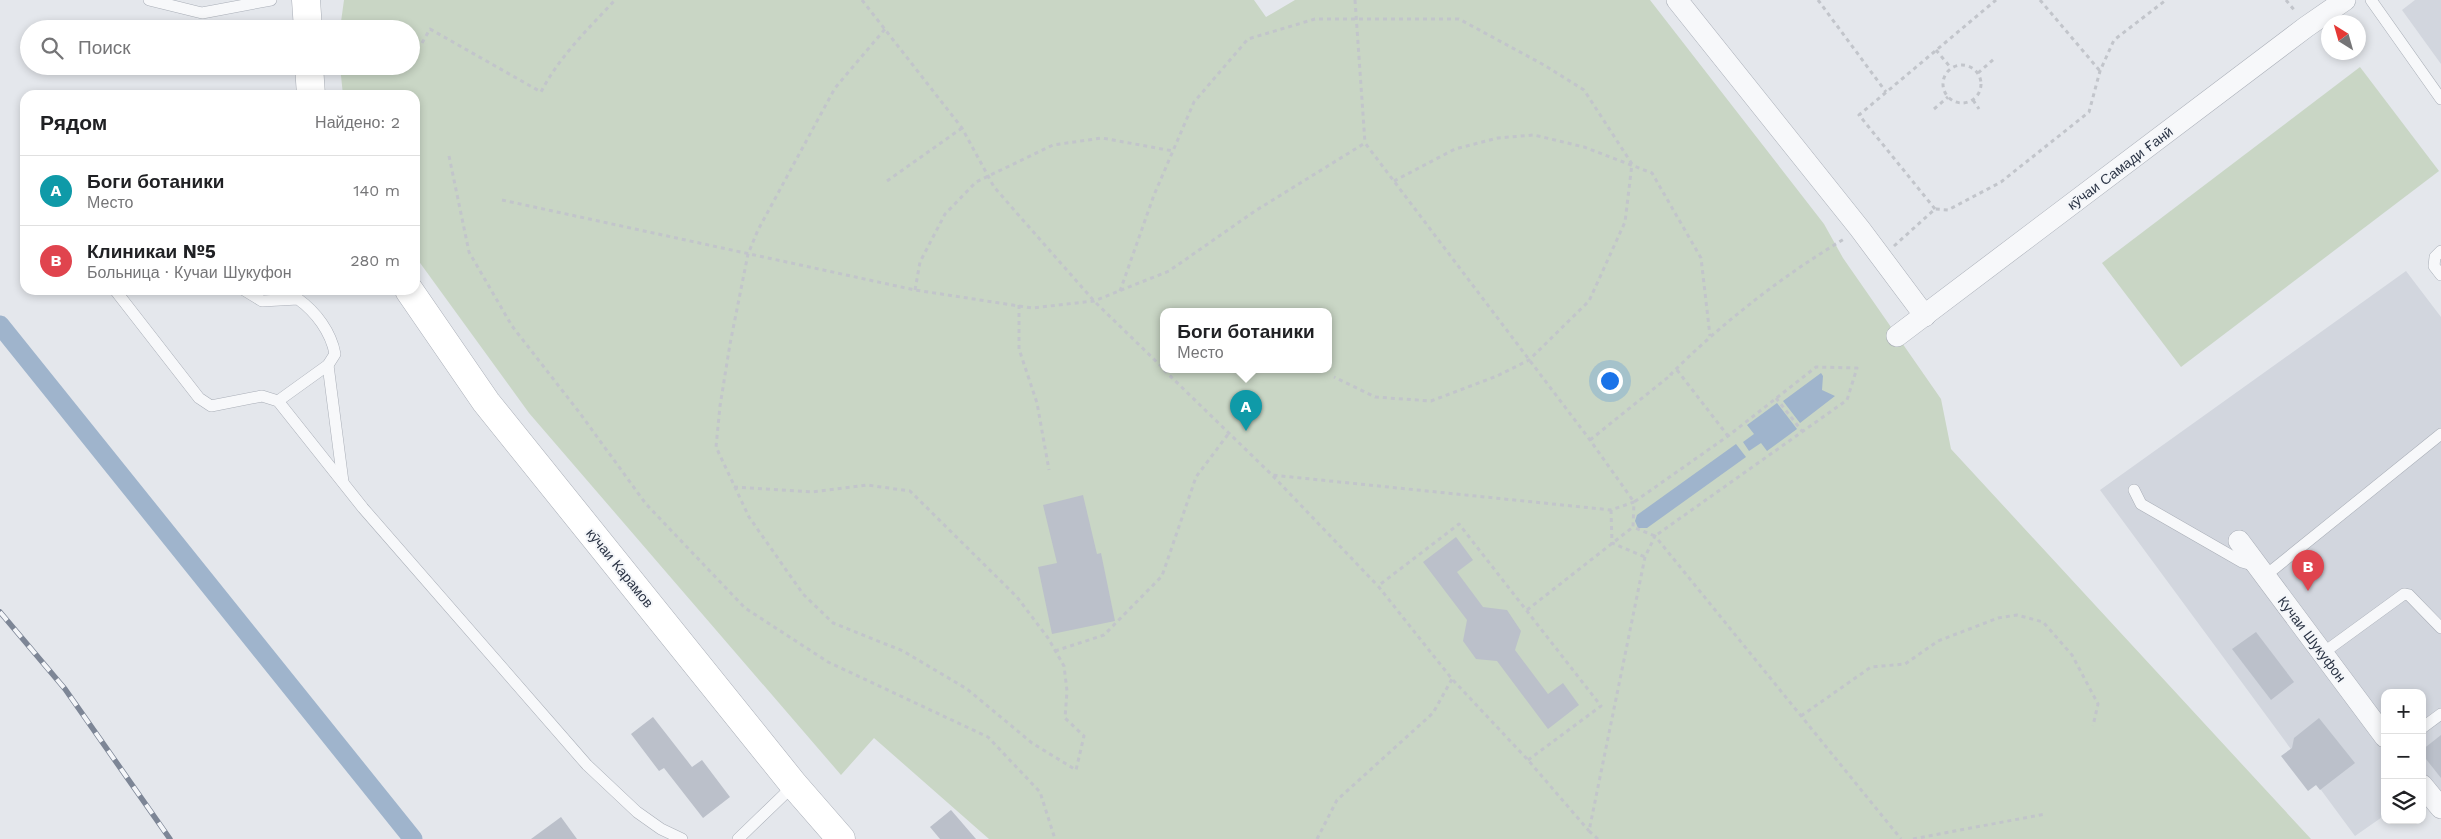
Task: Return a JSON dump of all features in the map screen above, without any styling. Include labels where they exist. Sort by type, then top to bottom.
[{"type":"main road","points":[[306,0],[307,20]]},
{"type":"main road","points":[[310,75],[311,90]]},
{"type":"main road","name":"кӯчаи Карамов","points":[[412,295],[486,402],[794,785],[840,839]]},
{"type":"street","points":[[1676,0],[1860,229],[1925,316]]},
{"type":"street","name":"кӯчаи Самади Ғанӣ","points":[[1897,336],[2290,39],[2345,0]]},
{"type":"street","name":"Кучаи Шукуфон","points":[[2239,541],[2384,734]]},
{"type":"street","points":[[2426,790],[2441,808]]},
{"type":"lane","points":[[149,0],[202,13],[271,0]]},
{"type":"lane","points":[[2371,0],[2441,99]]},
{"type":"lane","points":[[2441,251],[2435,257],[2434,266],[2441,275]]},
{"type":"lane","points":[[119,295],[199,398],[211,406],[262,396],[278,402],[343,483],[587,765],[637,812],[661,829],[682,839]]},
{"type":"lane","points":[[252,295],[262,301],[298,299],[307,305],[326,329],[333,343],[335,354],[328,364],[278,402]]},
{"type":"lane","points":[[328,364],[343,483]]},
{"type":"lane","points":[[2134,490],[2141,504],[2242,562],[2262,571],[2441,434]]},
{"type":"lane","points":[[2323,653],[2404,594],[2409,595],[2441,628]]},
{"type":"lane","points":[[2426,725],[2441,714]]},
{"type":"lane","points":[[738,839],[794,785]]},
{"type":"path","points":[[422,43],[430,29],[542,92],[549,77],[574,44],[615,0]]},
{"type":"path","points":[[862,0],[962,128],[994,187],[1094,301],[1160,365]]},
{"type":"path","points":[[1355,0],[1365,143],[1590,440],[1634,502],[1633,527]]},
{"type":"path","points":[[1818,0],[1886,92]]},
{"type":"path","points":[[1935,209],[1859,115],[1996,0]]},
{"type":"path","points":[[2040,0],[2100,71]]},
{"type":"path","points":[[1880,258],[1935,209],[1948,210],[2001,182],[2089,112],[2100,71],[2114,40],[2166,0]]},
{"type":"path","points":[[1120,291],[1154,195],[1194,102],[1248,39],[1315,19],[1459,19],[1544,65],[1584,90],[1632,164],[1625,222],[1589,301],[1529,360],[1497,376],[1431,401],[1375,397],[1334,377]]},
{"type":"path","points":[[734,487],[812,492],[867,485],[910,491],[1018,596],[1055,650],[1064,666],[1067,691],[1065,718],[1084,736],[1076,770],[1032,743],[959,685],[903,651],[833,623],[804,594],[749,517],[734,487],[716,447],[728,353],[748,254],[779,188],[835,88],[885,30]]},
{"type":"path","points":[[1936,50],[1951,68]]},
{"type":"path","points":[[1978,73],[1996,58]]},
{"type":"path","points":[[1961,64],[1970,66],[1978,73],[1981,82],[1979,92],[1973,100],[1964,103],[1955,102],[1943,90],[1942,82],[1945,74],[1951,68],[1961,64]]},
{"type":"path","points":[[1934,108],[1948,97]]},
{"type":"path","points":[[1973,100],[1979,109]]},
{"type":"path","points":[[887,181],[962,128]]},
{"type":"path","points":[[1394,181],[1455,150],[1498,138],[1534,135],[1584,147],[1652,173],[1701,258],[1710,336]]},
{"type":"path","points":[[914,290],[920,262],[945,214],[976,182],[1053,145],[1102,138],[1173,150]]},
{"type":"path","points":[[502,200],[914,290],[1032,308],[1094,301],[1169,272],[1255,211],[1365,143]]},
{"type":"path","points":[[449,156],[469,252],[512,326],[579,412],[646,504],[745,608],[828,662],[988,737],[1040,792],[1055,839]]},
{"type":"path","points":[[1670,375],[1710,336],[1799,266],[1860,229]]},
{"type":"path","points":[[1019,306],[1019,349],[1036,403],[1048,470]]},
{"type":"path","points":[[1272,475],[1611,510],[1634,502],[1728,436],[1816,367],[1857,368],[1847,400],[1655,536],[1645,557],[1589,831]]},
{"type":"path","points":[[1590,440],[1677,369],[1728,436]]},
{"type":"path","points":[[1168,373],[1272,475],[1378,586],[1452,679],[1528,760],[1598,839]]},
{"type":"path","points":[[1776,398],[1802,431]]},
{"type":"path","points":[[1055,650],[1104,635],[1162,576],[1196,477],[1229,433]]},
{"type":"path","points":[[1611,510],[1612,542]]},
{"type":"path","points":[[1378,586],[1459,524],[1601,706],[1528,760]]},
{"type":"path","points":[[1633,527],[1655,536],[1901,839]]},
{"type":"path","points":[[1527,610],[1633,527]]},
{"type":"path","points":[[1612,542],[1645,557]]},
{"type":"path","points":[[1801,716],[1871,666],[1905,664],[1938,640],[1998,618],[2017,615],[2043,622],[2072,655],[2098,704],[2093,726]]},
{"type":"path","points":[[1317,839],[1337,800],[1432,713],[1452,679]]},
{"type":"path","points":[[1913,839],[2044,814]]},
{"type":"shaded area","points":[[2415,0],[2441,0],[2441,64],[2402,10]]},
{"type":"shaded area","points":[[2406,271],[2441,317],[2441,798],[2426,791],[2426,689],[2381,689],[2381,818],[2355,836],[2100,490]]},
{"type":"green space","points":[[344,0],[1254,0],[1266,17],[1295,0],[1650,0],[1824,224],[1843,258],[1941,399],[1951,449],[2311,839],[989,839],[874,738],[841,775],[529,413],[420,263],[420,90],[342,90],[341,75],[420,75],[420,20],[341,20]]},
{"type":"green space","points":[[2360,67],[2439,171],[2181,367],[2102,263]]},
{"type":"water","points":[[1821,373],[1823,376],[1822,390],[1835,396],[1800,423],[1783,401]]},
{"type":"water","points":[[1777,403],[1797,429],[1767,451],[1761,443],[1749,451],[1743,442],[1754,434],[1747,425]]},
{"type":"water","points":[[1736,444],[1746,457],[1647,528],[1638,528],[1635,521],[1637,515]]},
{"type":"building","points":[[1083,495],[1097,554],[1101,553],[1115,621],[1052,634],[1038,567],[1057,563],[1043,505]]},
{"type":"building","points":[[1456,537],[1473,560],[1457,572],[1483,607],[1507,610],[1521,631],[1515,650],[1548,694],[1563,683],[1579,705],[1548,729],[1497,661],[1476,659],[1463,641],[1467,620],[1423,562]]},
{"type":"building","points":[[2256,632],[2294,682],[2271,700],[2232,649]]},
{"type":"building","points":[[653,717],[692,767],[702,760],[730,797],[703,818],[664,768],[659,771],[631,734]]},
{"type":"building","points":[[2319,718],[2355,763],[2320,790],[2316,785],[2308,791],[2281,756],[2292,748],[2294,738]]},
{"type":"building","points":[[2441,735],[2441,778],[2426,759],[2426,747]]},
{"type":"building","points":[[951,810],[976,839],[940,839],[930,827]]},
{"type":"building","points":[[561,817],[577,839],[531,839]]},
{"type":"waterway","points":[[0,325],[413,839]]},
{"type":"railway","points":[[0,612],[65,689],[170,839]]},
{"type":"place","name":"Боги ботаники","points":[[1246,431]]},
{"type":"place","name":"Клиникаи №5","points":[[2308,591]]}]
